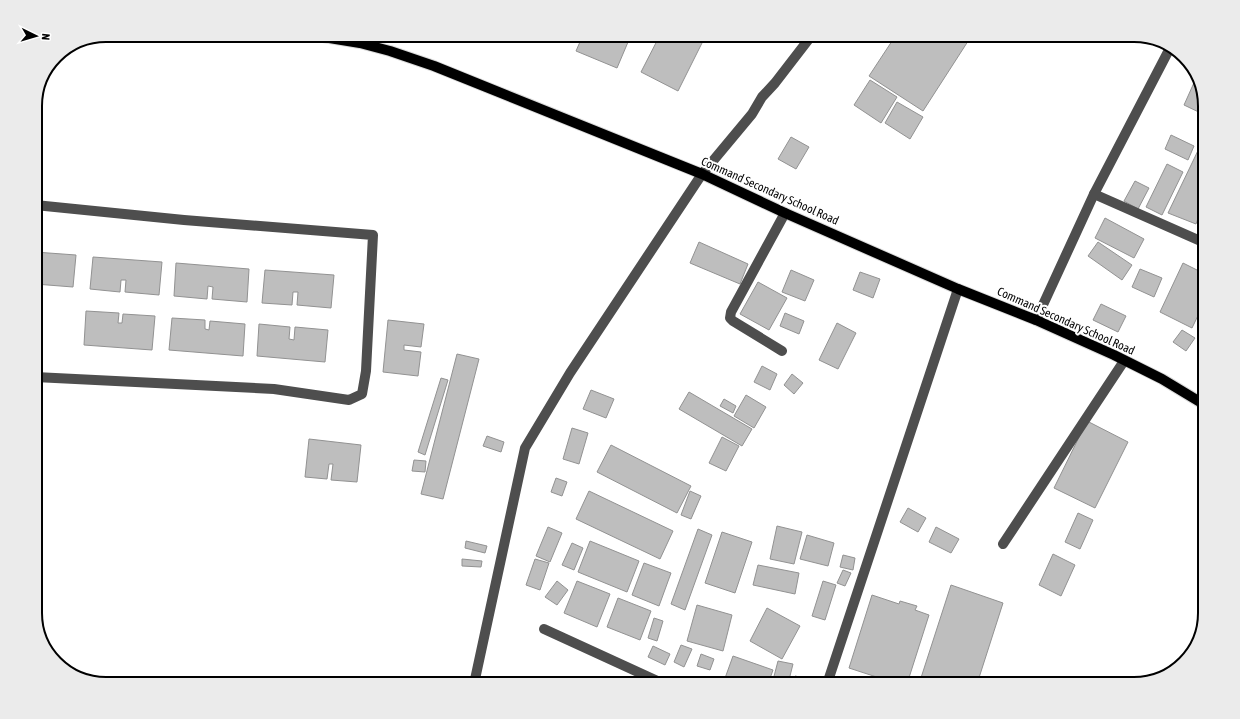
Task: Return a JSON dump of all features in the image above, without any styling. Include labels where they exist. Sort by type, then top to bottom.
[{"type":"main road","name":"Command Secondary School Road","points":[[354,42],[434,66],[702,174],[785,213],[958,289],[1036,320],[1162,379],[1198,401]]},
{"type":"street","points":[[476,677],[526,448],[570,373],[702,174],[752,114],[762,97],[775,83],[807,42]]},
{"type":"street","points":[[1036,320],[1094,194],[1168,52]]},
{"type":"street","points":[[1094,194],[1198,240]]},
{"type":"street","points":[[42,206],[184,220],[373,235],[366,371],[362,394],[348,400],[274,389],[42,377]]},
{"type":"street","points":[[782,351],[733,322],[730,318],[731,312],[785,213]]},
{"type":"street","points":[[829,677],[958,289]]},
{"type":"street","points":[[1003,544],[1124,361]]},
{"type":"street","points":[[544,629],[649,677]]},
{"type":"building","points":[[580,42],[628,42],[617,68],[576,51]]},
{"type":"building","points":[[656,42],[702,42],[678,91],[641,72]]},
{"type":"building","points":[[891,42],[967,42],[923,111],[869,76]]},
{"type":"building","points":[[870,80],[897,97],[881,123],[854,105]]},
{"type":"building","points":[[1194,83],[1198,101],[1198,112],[1184,105]]},
{"type":"building","points":[[897,102],[923,117],[910,139],[885,123]]},
{"type":"building","points":[[1171,135],[1194,146],[1188,160],[1165,149]]},
{"type":"building","points":[[791,137],[809,147],[796,169],[778,159]]},
{"type":"building","points":[[1198,151],[1198,219],[1196,224],[1168,213]]},
{"type":"building","points":[[1167,164],[1183,172],[1162,215],[1146,207]]},
{"type":"building","points":[[1135,181],[1149,188],[1138,209],[1124,201]]},
{"type":"building","points":[[1105,218],[1144,239],[1134,258],[1095,238]]},
{"type":"building","points":[[699,242],[748,264],[740,284],[690,263]]},
{"type":"building","points":[[1098,242],[1132,265],[1122,280],[1088,256]]},
{"type":"building","points":[[42,253],[76,255],[73,287],[42,285]]},
{"type":"building","points":[[93,257],[162,262],[159,295],[125,292],[126,280],[121,280],[120,292],[90,289]]},
{"type":"building","points":[[176,263],[249,269],[247,302],[212,299],[213,287],[208,286],[207,299],[174,296]]},
{"type":"building","points":[[1183,263],[1198,270],[1198,316],[1192,328],[1160,312]]},
{"type":"building","points":[[1140,269],[1162,278],[1154,297],[1132,287]]},
{"type":"building","points":[[265,270],[334,275],[331,308],[297,305],[298,292],[293,292],[292,305],[262,303]]},
{"type":"building","points":[[791,270],[814,280],[805,301],[782,292]]},
{"type":"building","points":[[860,272],[880,279],[873,298],[853,290]]},
{"type":"building","points":[[758,282],[787,298],[769,330],[740,314]]},
{"type":"building","points":[[1101,304],[1126,316],[1118,332],[1093,320]]},
{"type":"building","points":[[86,311],[119,313],[118,323],[122,323],[123,314],[155,316],[152,350],[84,345]]},
{"type":"building","points":[[785,313],[804,321],[799,334],[780,326]]},
{"type":"building","points":[[172,318],[205,320],[205,329],[209,330],[210,321],[245,324],[243,356],[169,350]]},
{"type":"building","points":[[388,320],[424,324],[421,347],[404,345],[404,350],[421,352],[418,376],[383,372]]},
{"type":"building","points":[[837,323],[856,333],[838,369],[819,360]]},
{"type":"building","points":[[259,324],[290,327],[289,339],[294,340],[295,327],[328,330],[325,362],[257,356]]},
{"type":"building","points":[[1182,330],[1195,338],[1186,351],[1173,342]]},
{"type":"building","points":[[457,354],[479,359],[443,499],[421,494]]},
{"type":"building","points":[[762,366],[777,374],[770,390],[754,382]]},
{"type":"building","points":[[792,374],[803,383],[794,394],[784,385]]},
{"type":"building","points":[[441,378],[448,380],[425,455],[418,452]]},
{"type":"building","points":[[591,390],[614,399],[606,418],[583,409]]},
{"type":"building","points":[[689,392],[752,429],[742,446],[679,409]]},
{"type":"building","points":[[746,395],[766,407],[754,428],[734,416]]},
{"type":"building","points":[[724,399],[736,406],[733,413],[720,406]]},
{"type":"building","points":[[1087,421],[1128,442],[1095,508],[1054,488]]},
{"type":"building","points":[[572,428],[588,433],[579,464],[563,459]]},
{"type":"building","points":[[487,436],[504,442],[501,452],[483,446]]},
{"type":"building","points":[[722,437],[739,446],[726,471],[709,463]]},
{"type":"building","points":[[309,439],[361,445],[357,482],[331,480],[333,464],[329,464],[327,479],[305,477]]},
{"type":"building","points":[[611,445],[691,486],[677,513],[597,472]]},
{"type":"building","points":[[414,460],[426,461],[425,472],[412,471]]},
{"type":"building","points":[[556,478],[567,482],[562,496],[551,492]]},
{"type":"building","points":[[589,491],[673,531],[660,559],[576,519]]},
{"type":"building","points":[[690,491],[701,496],[691,519],[681,515]]},
{"type":"building","points":[[908,508],[926,518],[918,532],[900,522]]},
{"type":"building","points":[[1078,513],[1093,520],[1080,549],[1065,542]]},
{"type":"building","points":[[777,526],[802,532],[794,564],[770,559]]},
{"type":"building","points":[[548,527],[562,533],[550,562],[536,556]]},
{"type":"building","points":[[936,527],[959,539],[951,553],[929,542]]},
{"type":"building","points":[[698,529],[712,535],[685,610],[671,604]]},
{"type":"building","points":[[722,532],[752,542],[735,593],[705,583]]},
{"type":"building","points":[[807,535],[834,543],[828,566],[800,559]]},
{"type":"building","points":[[466,541],[487,546],[485,553],[465,548]]},
{"type":"building","points":[[590,541],[639,561],[627,592],[578,572]]},
{"type":"building","points":[[572,543],[583,548],[574,570],[562,565]]},
{"type":"building","points":[[1053,554],[1075,565],[1061,596],[1039,585]]},
{"type":"building","points":[[843,555],[855,558],[853,570],[840,567]]},
{"type":"building","points":[[462,559],[482,561],[481,567],[462,566]]},
{"type":"building","points":[[535,559],[549,563],[540,590],[526,585]]},
{"type":"building","points":[[644,563],[671,573],[659,606],[632,595]]},
{"type":"building","points":[[758,565],[799,573],[795,594],[753,585]]},
{"type":"building","points":[[843,570],[851,573],[845,586],[837,583]]},
{"type":"building","points":[[557,581],[568,590],[557,605],[545,597]]},
{"type":"building","points":[[577,581],[610,594],[597,627],[564,613]]},
{"type":"building","points":[[823,581],[836,585],[825,620],[812,616]]},
{"type":"building","points":[[951,585],[1003,603],[979,677],[921,677]]},
{"type":"building","points":[[872,595],[899,604],[900,601],[917,606],[915,610],[929,615],[909,677],[877,677],[849,668]]},
{"type":"building","points":[[618,598],[651,611],[640,640],[607,627]]},
{"type":"building","points":[[697,605],[732,615],[723,651],[687,641]]},
{"type":"building","points":[[767,608],[800,626],[782,659],[750,641]]},
{"type":"building","points":[[654,618],[663,621],[657,641],[648,638]]},
{"type":"building","points":[[681,645],[692,649],[684,667],[674,662]]},
{"type":"building","points":[[653,646],[670,654],[665,665],[648,657]]},
{"type":"building","points":[[701,654],[714,659],[710,670],[697,666]]},
{"type":"building","points":[[733,656],[773,670],[770,677],[725,677]]},
{"type":"building","points":[[778,661],[793,664],[790,677],[774,677]]}]
